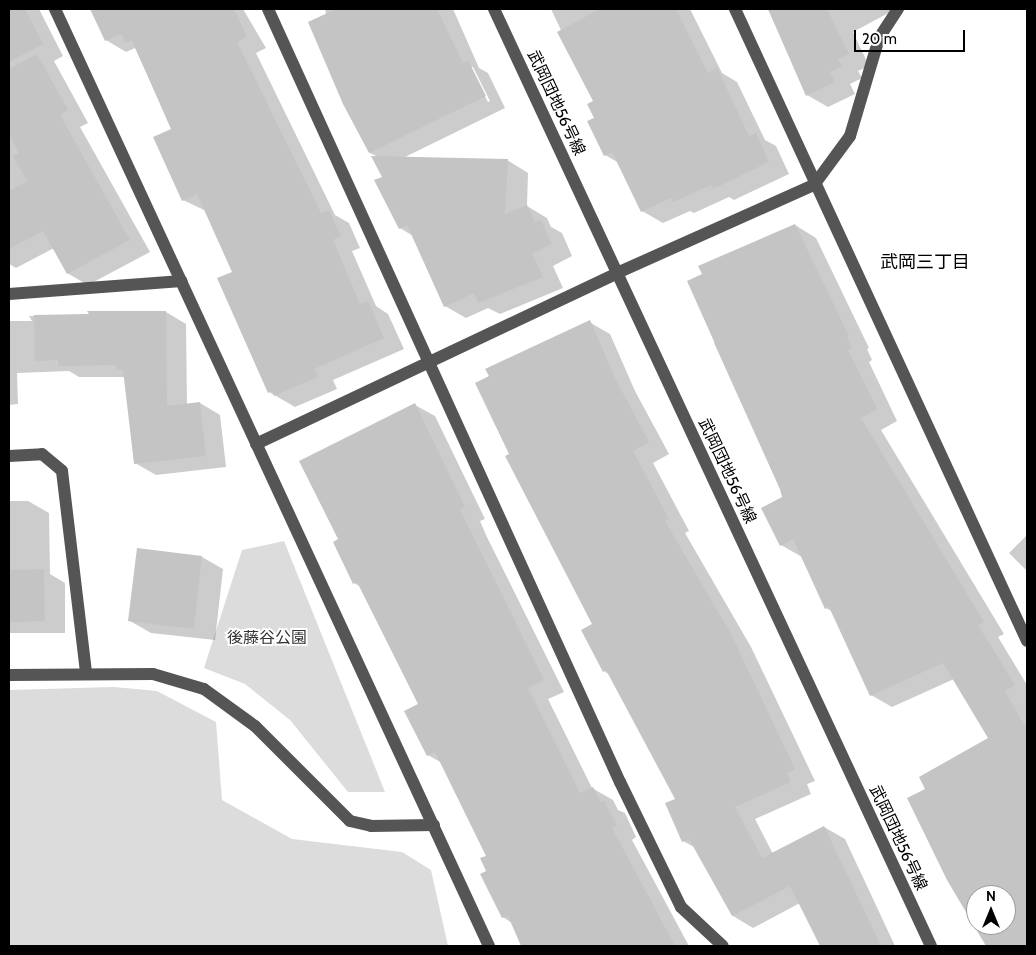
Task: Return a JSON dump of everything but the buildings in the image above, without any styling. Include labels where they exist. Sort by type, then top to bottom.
[{"type":"street","points":[[55,9],[489,946]]},
{"type":"street","points":[[268,9],[430,361],[620,782],[682,907],[722,946]]},
{"type":"street","name":"武岡団地56号線","points":[[494,9],[930,946]]},
{"type":"street","points":[[735,9],[814,184],[1027,641]]},
{"type":"street","points":[[256,444],[617,273],[814,184],[850,136],[879,38],[898,9]]},
{"type":"street","points":[[9,294],[182,281]]},
{"type":"street","points":[[9,456],[42,454],[62,470],[86,673]]},
{"type":"street","points":[[9,675],[153,674],[204,689],[255,726],[350,821],[371,826],[434,825]]},
{"type":"green space","name":"後藤谷公園","points":[[284,541],[385,792],[348,792],[290,720],[245,684],[204,668],[242,550]]},
{"type":"green space","points":[[114,687],[157,691],[216,722],[222,800],[292,839],[402,852],[431,870],[448,946],[9,946],[9,690]]},
{"type":"district","name":"武岡三丁目","points":[[925,262]]}]
